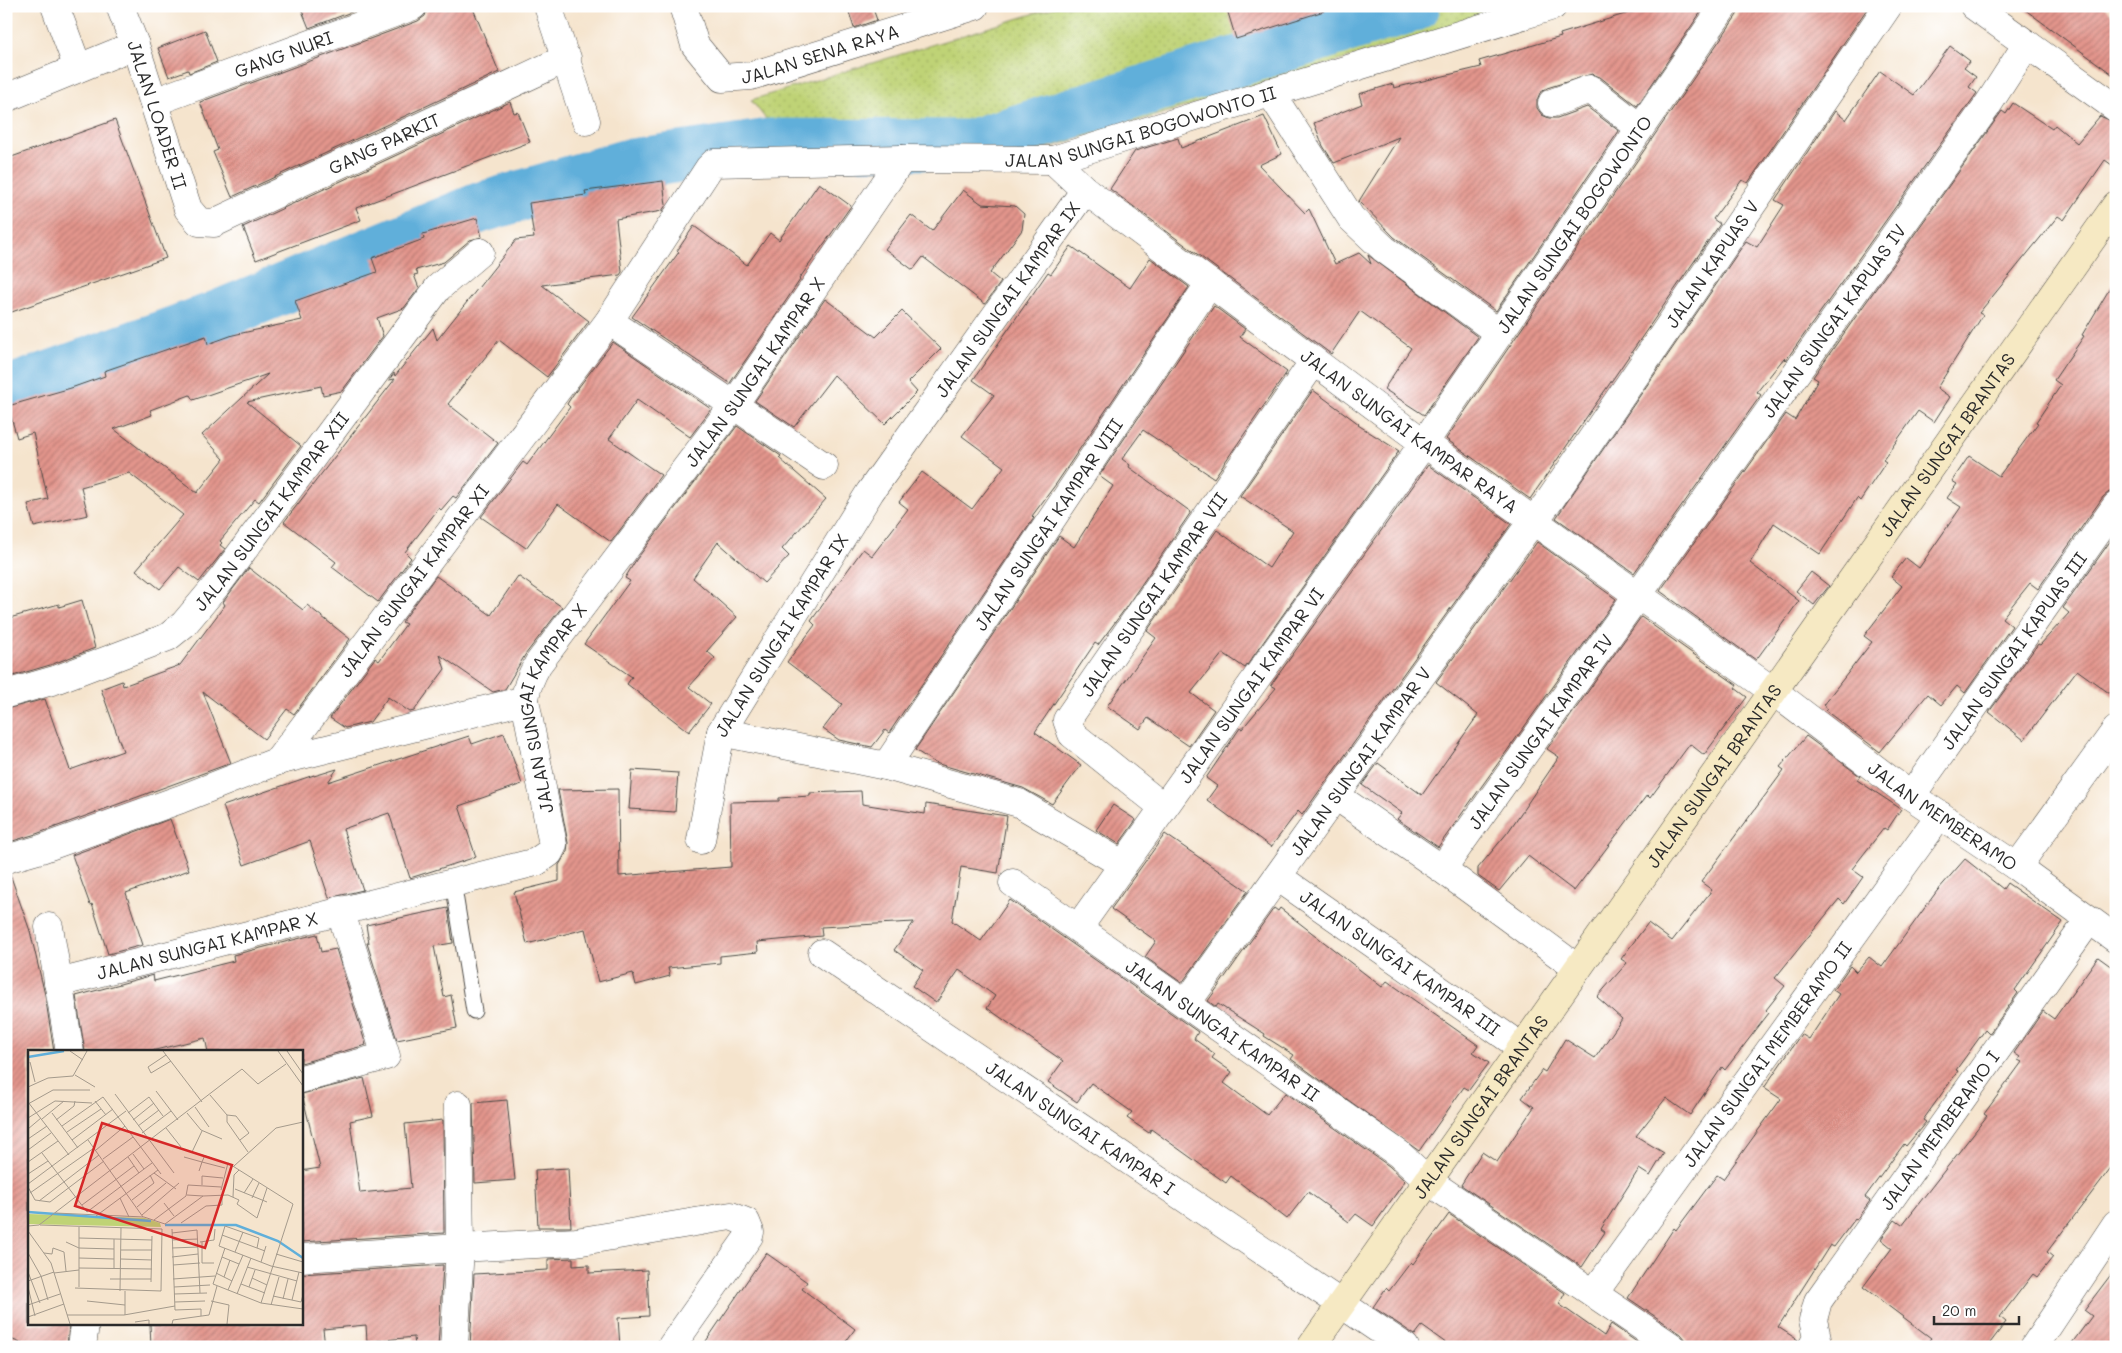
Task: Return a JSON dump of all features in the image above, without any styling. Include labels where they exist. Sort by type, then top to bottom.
[{"type":"street","points":[[56,6],[78,68]]},
{"type":"street","name":"JALAN LOADER II","points":[[120,6],[135,45],[188,209],[199,222]]},
{"type":"street","name":"GANG NURI","points":[[154,102],[413,6]]},
{"type":"street","points":[[548,6],[567,58],[586,121]]},
{"type":"street","name":"JALAN SENA RAYA","points":[[683,6],[695,45],[722,78],[751,76],[975,6]]},
{"type":"street","name":"JALAN SUNGAI BOGOWONTO II","points":[[714,163],[902,159],[1053,160],[1553,6]]},
{"type":"street","name":"JALAN SUNGAI BOGOWONTO","points":[[1424,443],[1724,6]]},
{"type":"street","name":"JALAN KAPUAS V","points":[[1535,521],[1888,6]]},
{"type":"street","points":[[1974,6],[2116,108]]},
{"type":"street","name":"JALAN SUNGAI KAPUAS IV","points":[[1639,596],[1987,106],[2027,44]]},
{"type":"street","points":[[6,98],[135,45]]},
{"type":"street","name":"GANG PARKIT","points":[[199,222],[214,223],[567,58]]},
{"type":"street","points":[[1552,103],[1590,89],[1640,128]]},
{"type":"street","points":[[1270,92],[1351,218],[1384,249],[1500,333]]},
{"type":"street","name":"JALAN SUNGAI KAMPAR X","points":[[58,982],[536,862],[552,849],[525,700],[526,690],[538,664],[733,406],[902,159]]},
{"type":"street","name":"JALAN SUNGAI KAMPAR RAYA","points":[[1053,160],[1085,190],[1424,443],[1772,691]]},
{"type":"street","name":"JALAN SUNGAI KAMPAR XI","points":[[278,761],[609,321],[714,163]]},
{"type":"street","name":"JALAN SUNGAI KAMPAR IX","points":[[1085,190],[870,492],[721,732],[886,766],[1019,803],[1122,864]]},
{"type":"street","name":"JALAN SUNGAI BRANTAS","points":[[1311,1347],[2116,205]]},
{"type":"street","name":"JALAN SUNGAI KAMPAR XII","points":[[6,694],[55,680],[149,645],[168,637],[184,624],[221,580],[438,288],[480,252]]},
{"type":"street","name":"JALAN SUNGAI KAMPAR VIII","points":[[886,766],[1210,283]]},
{"type":"street","points":[[609,321],[824,466]]},
{"type":"street","name":"JALAN SUNGAI KAMPAR VII","points":[[1163,807],[1072,734],[1067,720],[1314,361]]},
{"type":"street","name":"JALAN SUNGAI KAMPAR VI","points":[[1078,928],[1424,443]]},
{"type":"street","name":"JALAN SUNGAI KAPUAS III","points":[[1911,796],[2116,506]]},
{"type":"street","name":"JALAN SUNGAI KAMPAR V","points":[[1186,1004],[1523,534],[1535,521]]},
{"type":"street","name":"JALAN SUNGAI KAMPAR IV","points":[[1442,869],[1639,596]]},
{"type":"street","name":"JALAN MEMBERAMO","points":[[1772,691],[1911,796],[2017,867],[2116,938]]},
{"type":"street","points":[[6,859],[42,849],[181,799],[278,761],[525,700]]},
{"type":"street","points":[[2017,867],[2116,730]]},
{"type":"street","points":[[701,840],[721,732]]},
{"type":"street","points":[[1336,796],[1442,869],[1577,968]]},
{"type":"street","name":"JALAN SUNGAI MEMBERAMO II","points":[[1594,1294],[1940,815]]},
{"type":"street","name":"JALAN SUNGAI KAMPAR III","points":[[1278,877],[1521,1047]]},
{"type":"street","name":"JALAN SUNGAI KAMPAR II","points":[[1013,883],[1398,1154],[1428,1181],[1672,1347]]},
{"type":"street","points":[[302,1079],[386,1056],[340,910]]},
{"type":"street","name":"JALAN MEMBERAMO I","points":[[1812,1347],[1817,1338],[1813,1320],[1818,1301],[2089,920]]},
{"type":"street","points":[[49,927],[70,1050]]},
{"type":"street","name":"JALAN SUNGAI KAMPAR I","points":[[822,953],[1405,1347]]},
{"type":"street","points":[[454,1347],[460,1248],[458,1105]]},
{"type":"street","points":[[302,1258],[576,1242],[721,1218],[739,1218],[749,1227],[749,1236],[671,1347]]},
{"type":"street","points":[[2034,1347],[2116,1224]]},
{"type":"street","points":[[82,1347],[85,1326]]},
{"type":"lane","points":[[453,882],[474,1011]]},
{"type":"green space","points":[[1059,6],[1523,6],[1034,152],[787,146],[751,100]]},
{"type":"building","points":[[300,6],[367,6],[309,28]]},
{"type":"building","points":[[428,6],[472,6],[499,72],[232,197],[213,152],[218,150],[200,102],[418,21],[425,16]]},
{"type":"building","points":[[847,6],[872,6],[877,20],[854,28]]},
{"type":"building","points":[[1226,6],[1324,6],[1324,11],[1236,39]]},
{"type":"building","points":[[1651,6],[1705,6],[1637,106],[1600,77],[1592,74],[1547,88],[1540,93],[1537,100],[1537,108],[1542,115],[1549,118],[1557,118],[1587,107],[1619,131],[1496,311],[1394,237],[1359,201],[1399,137],[1334,163],[1323,146],[1314,123],[1362,104],[1359,94],[1393,84],[1394,88],[1481,67],[1479,61],[1561,37],[1560,34]]},
{"type":"building","points":[[1739,6],[1869,6],[1748,183],[1742,180],[1713,219],[1720,224],[1530,499],[1446,439],[1737,15]]},
{"type":"building","points":[[2020,6],[2102,6],[2116,17],[2116,77]]},
{"type":"building","points":[[205,30],[217,62],[189,73],[188,70],[169,77],[158,48]]},
{"type":"building","points":[[1950,46],[1970,61],[1964,68],[1976,77],[1969,87],[1977,93],[1786,360],[1784,358],[1757,392],[1761,395],[1634,573],[1556,518],[1746,241],[1757,247],[1784,205],[1775,200],[1835,111],[1846,120],[1880,71],[1914,95]]},
{"type":"building","points":[[510,102],[514,113],[518,112],[530,142],[356,208],[361,220],[256,260],[243,227]]},
{"type":"building","points":[[2013,103],[2052,129],[2055,125],[2077,143],[2100,116],[2116,123],[2116,168],[2105,160],[2064,220],[2058,216],[1979,313],[1983,315],[1937,388],[1950,397],[1934,422],[1918,411],[1883,460],[1886,462],[1860,501],[1857,498],[1820,554],[1774,523],[1750,563],[1799,601],[1756,660],[1660,591],[1786,414],[1795,420],[1818,380],[1813,377],[2002,111],[2006,114]]},
{"type":"building","points":[[1264,116],[1282,154],[1259,165],[1305,213],[1309,209],[1335,264],[1359,253],[1371,264],[1368,255],[1478,337],[1424,415],[1384,389],[1411,348],[1360,311],[1331,354],[1110,189],[1135,151],[1178,138],[1181,148]]},
{"type":"building","points":[[115,120],[166,258],[6,314],[6,159]]},
{"type":"building","points":[[663,181],[666,205],[662,211],[616,219],[622,272],[620,275],[542,285],[589,321],[547,377],[499,340],[448,404],[498,443],[456,498],[453,496],[441,510],[439,508],[405,552],[411,558],[378,602],[332,567],[336,562],[284,522],[395,379],[389,380],[394,373],[395,376],[433,328],[437,340],[516,240],[534,238],[529,203],[586,195],[585,191]]},
{"type":"building","points":[[819,183],[851,206],[799,279],[730,383],[632,317],[679,252],[677,251],[694,226],[747,265],[770,233],[779,240]]},
{"type":"building","points":[[963,190],[982,204],[1015,206],[1024,214],[1022,230],[990,273],[1001,282],[985,304],[923,257],[913,270],[885,249],[911,215],[932,231]]},
{"type":"building","points":[[477,218],[482,237],[470,240],[444,262],[416,270],[418,274],[414,275],[419,288],[404,308],[377,318],[383,336],[342,391],[323,395],[321,386],[247,402],[301,446],[259,502],[255,499],[220,541],[222,543],[220,545],[225,549],[199,582],[179,567],[160,589],[136,570],[183,515],[129,473],[81,487],[88,515],[34,527],[28,504],[48,499],[33,433],[17,438],[8,406],[105,376],[104,371],[206,336],[208,344],[233,335],[302,320],[295,301],[377,272],[372,258],[424,239],[423,234]],"holes":[[[268,374],[202,435],[224,459],[197,493],[114,429],[152,415],[150,410],[190,395],[193,400]]]},
{"type":"building","points":[[1071,246],[1130,288],[1150,258],[1189,287],[1056,484],[1032,516],[1034,518],[889,733],[885,730],[872,747],[839,740],[823,729],[842,704],[787,662],[815,625],[811,621],[863,549],[872,556],[908,509],[899,502],[922,472],[972,509],[1004,467],[962,436],[994,395],[973,380],[1048,272],[1051,274]]},
{"type":"building","points":[[2116,278],[2116,491],[2109,492],[2103,497],[2038,589],[2030,583],[2002,618],[2012,626],[1965,693],[1957,686],[1941,705],[1928,694],[1880,752],[1826,711],[1828,709],[1823,705],[1872,642],[1864,636],[1902,586],[1891,577],[1906,558],[1919,568],[1961,507],[1947,498],[1957,484],[1952,481],[1969,456],[1999,476],[2038,423],[2036,422],[2061,385],[2054,380],[2084,336],[2082,335]]},
{"type":"building","points":[[825,299],[876,337],[902,311],[941,349],[908,382],[917,392],[885,424],[834,375],[794,427],[755,401]]},
{"type":"building","points":[[1214,306],[1245,329],[1240,337],[1287,372],[1214,478],[1143,430],[1122,459],[1130,465],[1129,467],[1191,512],[1122,613],[1098,645],[1095,643],[1035,732],[1081,765],[1052,804],[1023,788],[935,763],[915,750],[1059,536],[1074,547],[1113,486],[1099,476]]},
{"type":"building","points":[[613,342],[711,409],[690,437],[637,400],[609,439],[661,475],[611,542],[558,504],[526,548],[481,517],[523,462],[527,465],[570,407],[567,404],[572,396]]},
{"type":"building","points":[[1313,390],[1358,425],[1399,451],[1245,668],[1223,653],[1191,693],[1214,710],[1189,746],[1148,718],[1140,729],[1107,706],[1156,638],[1147,631],[1217,530],[1269,568],[1293,531],[1240,496]]},
{"type":"building","points":[[737,426],[781,456],[779,458],[826,499],[782,549],[789,556],[764,583],[718,542],[693,578],[737,617],[707,651],[715,658],[689,687],[711,704],[689,732],[627,684],[632,677],[584,644],[630,581],[625,578],[636,560]]},
{"type":"building","points":[[1428,465],[1511,524],[1302,815],[1298,811],[1271,847],[1207,800],[1217,786],[1206,778],[1240,728],[1242,729],[1276,688],[1271,685]]},
{"type":"building","points":[[2116,533],[2116,698],[2077,670],[2024,740],[1989,712],[2038,644],[2040,645],[2069,613],[2063,608]]},
{"type":"building","points":[[1537,542],[1616,599],[1438,847],[1397,819],[1402,813],[1362,785],[1378,763],[1422,795],[1478,715],[1436,682]]},
{"type":"building","points":[[249,568],[303,610],[307,605],[350,639],[294,714],[287,709],[264,739],[203,692],[231,763],[36,834],[6,843],[6,709],[45,699],[70,770],[123,751],[101,689],[122,681],[123,686],[180,665],[225,605],[223,602]]},
{"type":"building","points":[[1811,572],[1829,586],[1814,605],[1796,591]]},
{"type":"building","points":[[436,576],[491,615],[518,576],[562,607],[525,655],[505,689],[493,692],[440,655],[445,669],[414,711],[410,712],[388,697],[370,722],[345,728],[330,718],[375,658],[379,661],[406,624],[402,622]]},
{"type":"building","points":[[82,600],[95,648],[50,665],[6,678],[6,619],[59,604],[59,607]]},
{"type":"building","points":[[1641,617],[1737,685],[1735,688],[1747,697],[1704,755],[1690,744],[1650,798],[1647,795],[1574,891],[1528,856],[1499,891],[1478,876],[1478,868],[1508,832],[1559,757],[1547,749]]},
{"type":"building","points":[[504,733],[522,784],[459,806],[476,857],[410,878],[389,813],[343,829],[363,890],[329,898],[310,841],[244,865],[223,806],[337,769],[328,782],[469,736],[472,744]]},
{"type":"building","points":[[1806,736],[1860,776],[1857,780],[1901,809],[1887,830],[1884,828],[1852,869],[1863,877],[1844,904],[1839,899],[1775,978],[1785,986],[1766,1010],[1769,1013],[1725,1070],[1722,1067],[1690,1115],[1666,1098],[1636,1136],[1664,1153],[1650,1176],[1639,1169],[1601,1229],[1605,1232],[1582,1267],[1461,1185],[1482,1152],[1497,1162],[1534,1107],[1522,1098],[1542,1070],[1545,1072],[1565,1039],[1595,1058],[1622,1019],[1597,997],[1627,963],[1621,959],[1648,923],[1672,941],[1712,890],[1701,882],[1784,770],[1780,767]]},
{"type":"building","points":[[632,770],[678,773],[675,812],[629,809]]},
{"type":"building","points":[[618,789],[619,876],[731,867],[730,802],[779,801],[779,798],[810,796],[810,793],[861,791],[862,804],[925,814],[926,804],[1007,816],[998,873],[961,867],[952,921],[981,941],[1010,900],[1198,1032],[1194,1039],[1215,1054],[1212,1058],[1232,1072],[1224,1083],[1267,1115],[1285,1093],[1389,1166],[1405,1181],[1373,1226],[1356,1214],[1349,1222],[1308,1192],[1287,1219],[1231,1176],[1226,1183],[1151,1129],[1149,1133],[1127,1118],[1132,1112],[1091,1083],[1077,1102],[1048,1082],[1063,1061],[987,1008],[995,996],[959,970],[936,1003],[912,986],[923,970],[894,950],[914,922],[821,927],[822,936],[757,942],[758,952],[720,956],[720,963],[668,968],[670,976],[636,985],[633,973],[598,982],[585,929],[527,944],[514,892],[559,881],[559,865],[567,852],[568,843],[558,790]]},
{"type":"building","points":[[1113,805],[1136,820],[1119,844],[1096,830]]},
{"type":"building","points":[[170,819],[189,870],[126,893],[143,945],[108,954],[92,904],[90,905],[72,855]]},
{"type":"building","points":[[1165,834],[1248,891],[1182,983],[1145,957],[1156,941],[1111,909]]},
{"type":"building","points":[[1965,859],[2003,889],[2007,883],[2063,922],[2015,990],[2018,993],[1989,1034],[1985,1030],[1956,1070],[1958,1071],[1923,1120],[1926,1122],[1906,1146],[1904,1144],[1865,1197],[1870,1201],[1834,1247],[1830,1245],[1778,1327],[1798,1340],[1796,1347],[1687,1347],[1686,1340],[1681,1334],[1628,1298],[1674,1228],[1676,1230],[1717,1175],[1723,1179],[1781,1099],[1764,1088],[1801,1034],[1809,1039],[1839,994],[1833,990],[1850,966],[1856,972],[1869,957],[1882,967],[1937,891]]},
{"type":"building","points":[[6,874],[10,874],[30,931],[45,995],[54,1050],[28,1050],[28,1326],[69,1326],[67,1347],[30,1347],[6,1337]]},
{"type":"building","points":[[448,908],[453,943],[434,946],[444,997],[451,995],[457,1028],[397,1040],[367,943],[369,943],[366,925]]},
{"type":"building","points":[[1274,908],[1278,911],[1280,908],[1382,987],[1387,981],[1478,1045],[1473,1052],[1489,1063],[1469,1090],[1464,1087],[1419,1151],[1291,1059],[1294,1055],[1264,1036],[1265,1034],[1218,1004],[1216,1007],[1208,1001]]},
{"type":"building","points":[[317,934],[321,952],[336,949],[366,1045],[302,1063],[302,1050],[208,1050],[205,1038],[155,1050],[85,1050],[76,996],[153,975],[154,981],[234,961],[233,955]]},
{"type":"building","points":[[2098,957],[2116,970],[2116,1161],[2047,1252],[2053,1257],[2037,1277],[2033,1274],[2000,1317],[2006,1322],[1987,1347],[1924,1347],[1931,1338],[1863,1287],[1892,1248],[1881,1239],[1895,1220],[1902,1225],[1987,1116],[1984,1114],[2022,1062],[2018,1060],[2020,1057],[2014,1053],[2043,1011],[2054,1019]]},
{"type":"building","points":[[364,1078],[373,1116],[350,1121],[360,1193],[411,1188],[405,1124],[443,1120],[444,1233],[302,1242],[302,1171],[320,1168],[302,1094]]},
{"type":"building","points":[[507,1100],[515,1180],[475,1183],[473,1103]]},
{"type":"building","points":[[568,1168],[571,1227],[538,1227],[535,1170]]},
{"type":"building","points":[[1449,1214],[1565,1293],[1559,1304],[1604,1336],[1611,1324],[1644,1347],[1450,1346],[1422,1326],[1415,1335],[1373,1307],[1386,1288],[1389,1291],[1411,1262],[1413,1264]]},
{"type":"building","points":[[766,1253],[807,1282],[802,1289],[855,1329],[842,1347],[702,1347]]},
{"type":"building","points":[[573,1258],[573,1266],[589,1265],[589,1273],[647,1270],[649,1316],[618,1318],[620,1347],[470,1347],[474,1274],[548,1270],[548,1259]]},
{"type":"building","points":[[443,1265],[438,1347],[415,1347],[414,1337],[367,1342],[366,1325],[323,1329],[325,1347],[151,1347],[150,1326],[302,1326],[302,1274]]},
{"type":"building","points":[[2116,1268],[2116,1347],[2069,1347],[2092,1316],[2084,1310]]},
{"type":"waterway","points":[[6,392],[212,318],[479,208],[625,165],[770,144],[969,145],[1415,6]]}]
